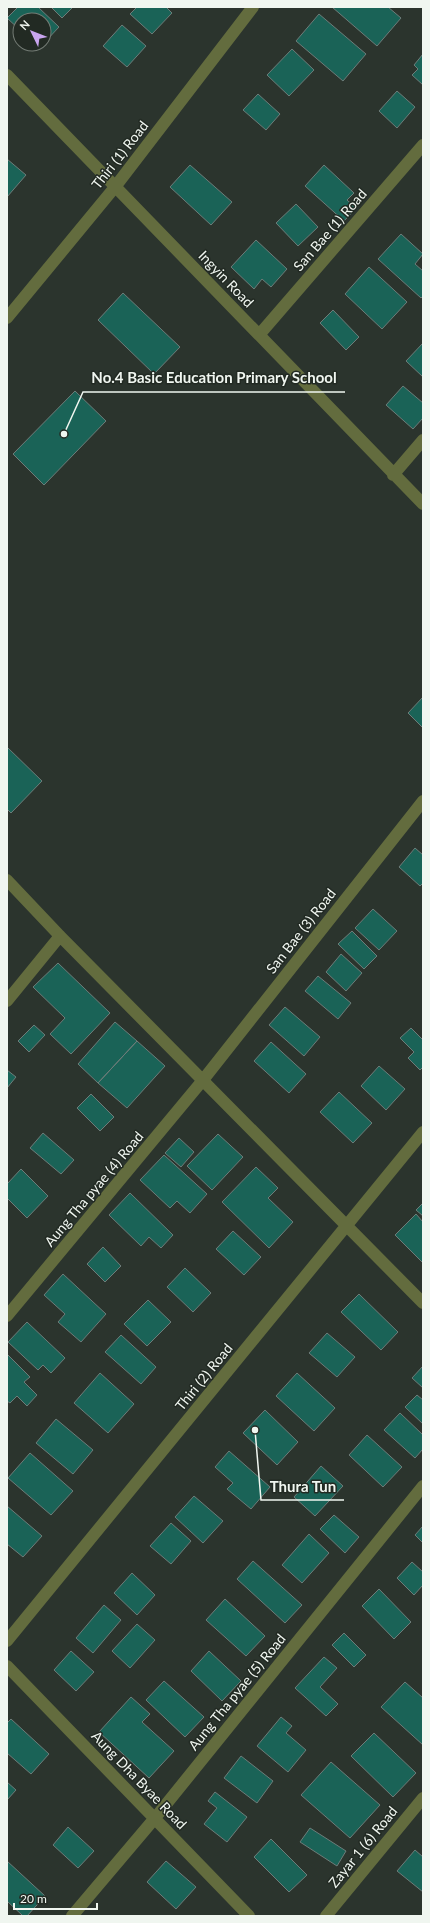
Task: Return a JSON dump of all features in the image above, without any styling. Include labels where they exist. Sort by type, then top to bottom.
[{"type":"street","name":"Thiri (1) Road","points":[[7,318],[115,187],[253,7]]},
{"type":"street","name":"Ingyin Road","points":[[7,76],[393,475],[423,504]]},
{"type":"street","name":"San Bae (1) Road","points":[[259,335],[423,145]]},
{"type":"street","points":[[393,475],[423,440]]},
{"type":"street","name":"San Bae (3) Road","points":[[203,1080],[423,801]]},
{"type":"street","points":[[7,880],[60,936],[423,1303]]},
{"type":"street","points":[[7,1000],[60,936]]},
{"type":"street","name":"Aung Tha pyae (4) Road","points":[[7,1316],[203,1080]]},
{"type":"street","name":"Thiri (2) Road","points":[[7,1641],[423,1132]]},
{"type":"street","name":"Aung Tha pyae (5) Road","points":[[72,1916],[155,1818],[423,1486]]},
{"type":"street","name":"Aung Dha Byae Road","points":[[7,1666],[249,1916]]},
{"type":"street","name":"Zayar 1 (6) Road","points":[[326,1916],[423,1798]]},
{"type":"building","points":[[18,7],[38,7],[43,12],[13,12]]},
{"type":"building","points":[[51,7],[73,7],[62,18]]},
{"type":"building","points":[[137,7],[166,7],[172,13],[152,34],[130,14]]},
{"type":"building","points":[[332,7],[388,7],[401,18],[377,46]]},
{"type":"building","points":[[12,13],[12,23],[7,18]]},
{"type":"building","points":[[319,14],[366,54],[343,81],[296,41]]},
{"type":"building","points":[[52,20],[59,27],[52,34]]},
{"type":"building","points":[[122,25],[146,46],[127,67],[103,46]]},
{"type":"building","points":[[292,49],[314,70],[289,96],[267,75]]},
{"type":"building","points":[[423,54],[423,85],[412,75],[418,69],[414,65]]},
{"type":"building","points":[[397,91],[415,107],[397,128],[379,111]]},
{"type":"building","points":[[258,94],[280,114],[266,130],[243,110]]},
{"type":"building","points":[[7,159],[26,175],[7,197]]},
{"type":"building","points":[[190,165],[232,202],[211,225],[170,187]]},
{"type":"building","points":[[324,165],[354,193],[347,200],[356,208],[344,221],[305,186]]},
{"type":"building","points":[[296,204],[318,227],[298,246],[276,223]]},
{"type":"building","points":[[401,234],[423,254],[415,264],[423,271],[423,296],[421,298],[378,259]]},
{"type":"building","points":[[256,240],[287,269],[271,287],[262,279],[254,289],[231,267]]},
{"type":"building","points":[[369,267],[407,302],[382,329],[345,294]]},
{"type":"building","points":[[123,293],[180,347],[154,374],[98,320]]},
{"type":"building","points":[[333,310],[359,337],[346,350],[320,323]]},
{"type":"building","points":[[423,343],[423,377],[406,361]]},
{"type":"building","points":[[403,386],[423,403],[423,418],[413,429],[386,405]]},
{"type":"building","points":[[75,391],[106,421],[44,485],[13,454]]},
{"type":"building","points":[[423,697],[423,728],[408,713]]},
{"type":"building","points":[[7,747],[42,781],[11,813],[7,809]]},
{"type":"building","points":[[415,848],[423,855],[423,883],[420,886],[399,867]]},
{"type":"building","points":[[373,909],[397,931],[379,950],[355,928]]},
{"type":"building","points":[[352,931],[377,956],[364,969],[338,944]]},
{"type":"building","points":[[341,954],[362,973],[346,991],[326,972]]},
{"type":"building","points":[[58,963],[110,1013],[71,1054],[50,1034],[65,1018],[33,987]]},
{"type":"building","points":[[318,976],[351,1003],[338,1019],[305,991]]},
{"type":"building","points":[[285,1007],[320,1037],[304,1056],[269,1025]]},
{"type":"building","points":[[115,1022],[137,1041],[98,1083],[78,1064]]},
{"type":"building","points":[[34,1025],[45,1035],[29,1052],[18,1041]]},
{"type":"building","points":[[411,1028],[423,1040],[423,1067],[420,1070],[408,1058],[414,1052],[400,1038]]},
{"type":"building","points":[[137,1041],[165,1066],[127,1108],[98,1083]]},
{"type":"building","points":[[271,1042],[306,1074],[289,1093],[254,1061]]},
{"type":"building","points":[[379,1066],[405,1089],[386,1110],[361,1086]]},
{"type":"building","points":[[7,1070],[16,1077],[7,1088]]},
{"type":"building","points":[[339,1092],[372,1123],[353,1143],[320,1112]]},
{"type":"building","points":[[91,1094],[114,1117],[100,1131],[77,1108]]},
{"type":"building","points":[[43,1133],[74,1160],[61,1174],[30,1148]]},
{"type":"building","points":[[218,1134],[243,1157],[212,1190],[187,1166]]},
{"type":"building","points":[[179,1138],[194,1152],[181,1167],[165,1153]]},
{"type":"building","points":[[164,1155],[207,1194],[190,1213],[177,1201],[170,1208],[140,1180]]},
{"type":"building","points":[[256,1167],[278,1188],[268,1198],[293,1222],[269,1248],[222,1202]]},
{"type":"building","points":[[21,1169],[48,1196],[27,1218],[7,1198],[7,1184]]},
{"type":"building","points":[[130,1193],[173,1235],[161,1248],[149,1237],[141,1246],[109,1215]]},
{"type":"building","points":[[423,1203],[423,1216],[416,1210]]},
{"type":"building","points":[[416,1214],[423,1222],[423,1263],[395,1235]]},
{"type":"building","points":[[233,1231],[261,1257],[244,1275],[216,1249]]},
{"type":"building","points":[[103,1247],[121,1266],[105,1282],[87,1264]]},
{"type":"building","points":[[185,1268],[211,1293],[193,1312],[167,1287]]},
{"type":"building","points":[[63,1274],[106,1314],[81,1342],[58,1322],[65,1314],[44,1295]]},
{"type":"building","points":[[359,1294],[398,1332],[381,1350],[341,1312]]},
{"type":"building","points":[[148,1300],[171,1322],[147,1346],[124,1324]]},
{"type":"building","points":[[27,1322],[65,1358],[51,1373],[43,1365],[38,1370],[8,1342]]},
{"type":"building","points":[[327,1333],[355,1357],[337,1377],[309,1353]]},
{"type":"building","points":[[121,1335],[156,1367],[141,1384],[105,1352]]},
{"type":"building","points":[[7,1354],[30,1377],[24,1382],[37,1395],[27,1406],[17,1396],[10,1403],[7,1401]]},
{"type":"building","points":[[423,1366],[423,1388],[412,1378]]},
{"type":"building","points":[[100,1373],[134,1404],[108,1433],[74,1403]]},
{"type":"building","points":[[297,1373],[335,1408],[314,1431],[276,1396]]},
{"type":"building","points":[[417,1395],[423,1400],[423,1424],[405,1407]]},
{"type":"building","points":[[265,1410],[298,1442],[277,1465],[243,1433]]},
{"type":"building","points":[[400,1413],[423,1435],[423,1449],[415,1458],[384,1430]]},
{"type":"building","points":[[56,1419],[93,1450],[73,1474],[36,1443]]},
{"type":"building","points":[[367,1435],[402,1467],[383,1487],[349,1455]]},
{"type":"building","points":[[229,1451],[270,1487],[251,1509],[227,1489],[233,1483],[215,1467]]},
{"type":"building","points":[[30,1453],[73,1491],[51,1515],[8,1478]]},
{"type":"building","points":[[321,1466],[343,1486],[315,1516],[294,1497]]},
{"type":"building","points":[[194,1496],[223,1521],[203,1543],[175,1517]]},
{"type":"building","points":[[7,1506],[42,1536],[23,1557],[7,1544]]},
{"type":"building","points":[[334,1515],[359,1537],[345,1553],[320,1529]]},
{"type":"building","points":[[171,1523],[191,1541],[171,1564],[150,1546]]},
{"type":"building","points":[[423,1526],[423,1543],[415,1535]]},
{"type":"building","points":[[309,1534],[329,1553],[302,1583],[282,1565]]},
{"type":"building","points":[[253,1561],[302,1605],[285,1623],[237,1579]]},
{"type":"building","points":[[412,1562],[423,1572],[423,1585],[414,1595],[397,1578]]},
{"type":"building","points":[[132,1573],[155,1595],[137,1615],[114,1593]]},
{"type":"building","points":[[379,1589],[411,1622],[394,1639],[362,1606]]},
{"type":"building","points":[[225,1599],[265,1636],[246,1656],[206,1620]]},
{"type":"building","points":[[104,1605],[121,1620],[93,1653],[76,1638]]},
{"type":"building","points":[[137,1624],[155,1640],[130,1668],[112,1651]]},
{"type":"building","points":[[344,1633],[366,1655],[354,1667],[332,1645]]},
{"type":"building","points":[[71,1651],[94,1672],[76,1691],[54,1670]]},
{"type":"building","points":[[209,1651],[241,1681],[222,1701],[191,1671]]},
{"type":"building","points":[[324,1657],[337,1668],[320,1687],[338,1704],[326,1716],[295,1688]]},
{"type":"building","points":[[164,1681],[204,1717],[185,1737],[146,1700]]},
{"type":"building","points":[[405,1682],[423,1698],[423,1745],[381,1707]]},
{"type":"building","points":[[131,1697],[150,1714],[142,1722],[174,1751],[149,1778],[99,1732]]},
{"type":"building","points":[[281,1717],[292,1726],[286,1733],[306,1750],[288,1772],[257,1746]]},
{"type":"building","points":[[11,1719],[49,1754],[31,1774],[7,1753],[7,1723]]},
{"type":"building","points":[[374,1733],[416,1773],[393,1797],[351,1756]]},
{"type":"building","points":[[241,1756],[273,1781],[257,1803],[224,1778]]},
{"type":"building","points":[[331,1762],[380,1805],[350,1838],[301,1795]]},
{"type":"building","points":[[7,1782],[16,1790],[7,1800]]},
{"type":"building","points":[[215,1792],[247,1817],[227,1842],[204,1824],[217,1808],[208,1801]]},
{"type":"building","points":[[68,1827],[94,1851],[78,1868],[53,1845]]},
{"type":"building","points":[[310,1828],[346,1851],[337,1866],[300,1842]]},
{"type":"building","points":[[271,1839],[307,1875],[289,1892],[254,1857]]},
{"type":"building","points":[[415,1850],[423,1857],[423,1892],[397,1871]]},
{"type":"building","points":[[7,1861],[45,1896],[27,1916],[23,1916],[7,1901]]},
{"type":"building","points":[[166,1861],[196,1887],[176,1909],[147,1882]]},
{"type":"place","name":"No.4 Basic Education Primary School","points":[[64,434]]},
{"type":"place","name":"Thura Tun","points":[[255,1430]]}]
